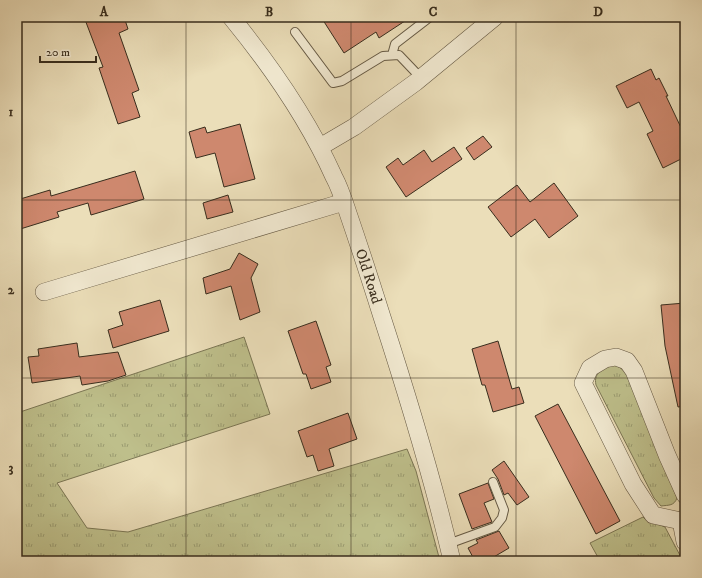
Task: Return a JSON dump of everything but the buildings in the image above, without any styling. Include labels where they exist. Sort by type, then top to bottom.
[{"type":"street","name":"Old Road","points":[[231,17],[290,97],[320,147],[335,177],[364,256],[390,341],[421,446],[452,561]]},
{"type":"street","points":[[320,147],[354,127],[421,78],[495,17]]},
{"type":"street","points":[[44,292],[344,202]]},
{"type":"street","points":[[685,495],[667,455],[634,371],[627,361],[616,357],[605,359],[590,368],[584,383],[634,484],[653,514],[683,519],[685,542]]},
{"type":"lane","points":[[392,55],[395,44],[430,17]]},
{"type":"lane","points":[[295,32],[333,83],[342,81],[383,56],[392,55],[399,55],[421,78]]},
{"type":"lane","points":[[448,544],[495,527],[502,518],[504,510],[493,482]]},
{"type":"green space","points":[[244,337],[270,414],[57,483],[87,528],[128,532],[407,449],[416,471],[440,561],[17,561],[17,413]]},
{"type":"green space","points":[[614,365],[627,373],[677,498],[671,505],[661,506],[654,498],[596,385],[596,377],[600,371]]},
{"type":"green space","points":[[643,517],[665,527],[683,561],[600,561],[590,543]]}]
